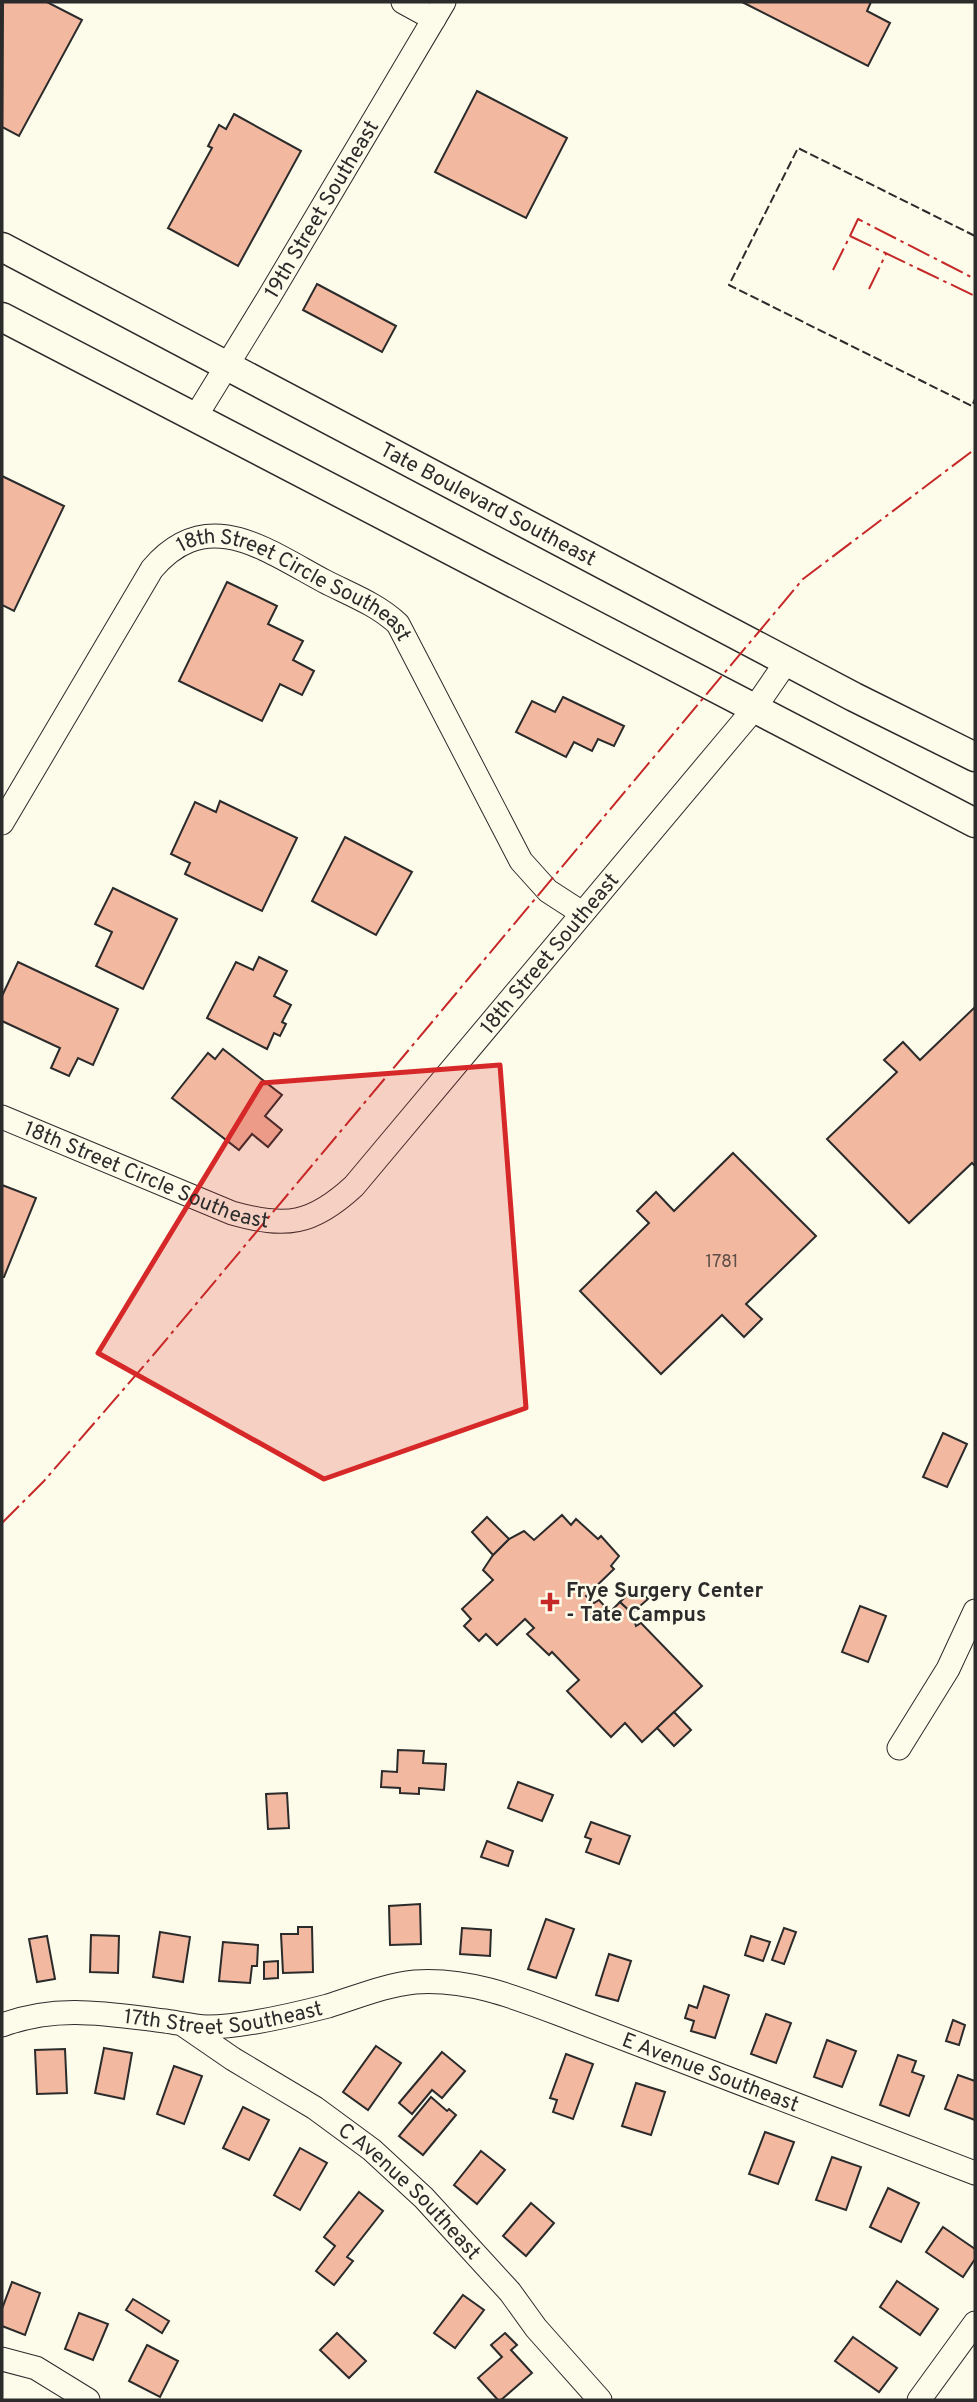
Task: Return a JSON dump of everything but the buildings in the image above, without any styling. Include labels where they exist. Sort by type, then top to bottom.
[{"type":"main road","name":"Tate Boulevard Southeast","points":[[2,247],[903,723],[975,757]]},
{"type":"main road","points":[[2,317],[975,823]]},
{"type":"street","points":[[403,2],[439,10]]},
{"type":"street","name":"19th Street Southeast","points":[[195,416],[269,297],[439,10]]},
{"type":"street","name":"18th Street Circle Southeast","points":[[2,823],[152,569],[170,551],[192,539],[229,536],[252,543],[378,608],[398,624],[521,861],[548,891],[582,913]]},
{"type":"street","name":"18th Street Southeast","points":[[292,1222],[325,1209],[354,1186],[754,709],[786,661]]},
{"type":"street","name":"18th Street Circle Southeast","points":[[2,1117],[232,1213],[259,1221],[292,1222]]},
{"type":"street","points":[[899,1748],[948,1669],[975,1611]]},
{"type":"street","name":"17th Street Southeast","points":[[2,2025],[48,2013],[84,2011],[208,2026],[268,2019],[415,1982],[442,1982]]},
{"type":"street","name":"E Avenue Southeast","points":[[442,1982],[476,1986],[505,1994],[975,2173]]},
{"type":"street","name":"C Avenue Southeast","points":[[181,2024],[315,2108],[372,2150],[424,2198],[510,2292],[536,2328],[600,2400]]},
{"type":"street","points":[[919,2400],[975,2323]]},
{"type":"street","points":[[2,2359],[36,2368],[88,2400]]},
{"type":"highlighted area","points":[[500,1065],[526,1408],[324,1479],[98,1353],[262,1083]]},
{"type":"fence","points":[[975,236],[798,148],[729,285],[972,406],[975,399]]},
{"type":"power","points":[[850,236],[858,219],[975,279]]},
{"type":"power","points":[[833,270],[850,236],[975,296]]},
{"type":"power","points":[[869,289],[886,254]]},
{"type":"power","points":[[2,1523],[44,1481],[155,1353],[803,579],[975,449]]},
{"type":"place","name":"Frye Surgery Center - Tate Campus","points":[[550,1602]]}]
